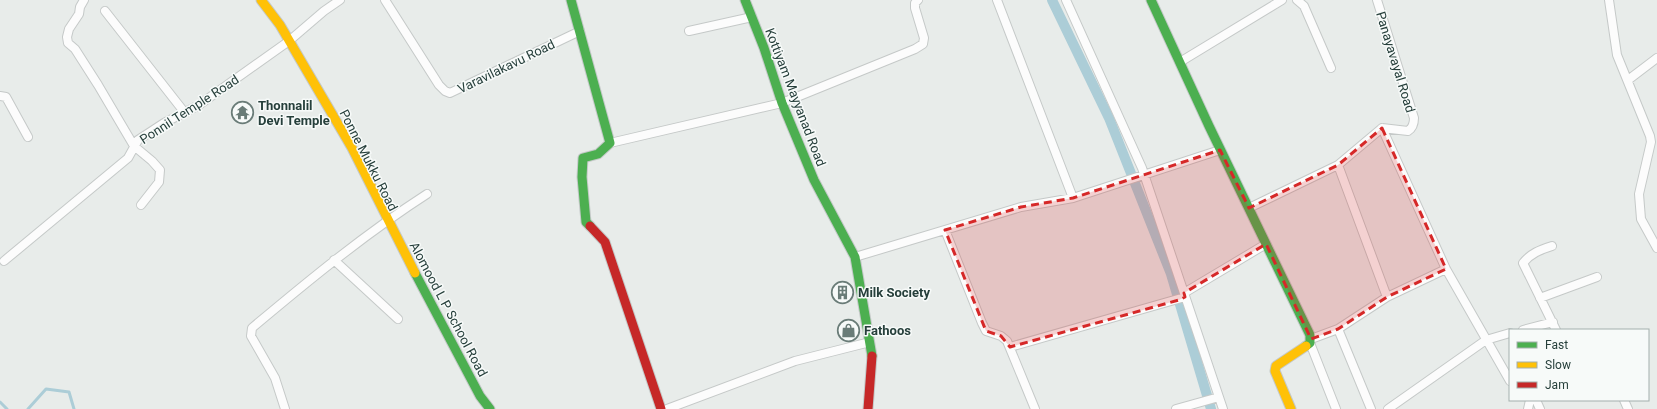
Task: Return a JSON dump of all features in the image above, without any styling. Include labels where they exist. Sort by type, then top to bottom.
[{"type":"street","points":[[84,0],[80,7],[79,14],[69,29],[67,37],[68,42],[80,57],[134,146],[160,170],[159,182],[141,205]]},
{"type":"street","name":"Ponne Mukku Road","points":[[261,0],[280,25],[352,148],[387,219],[334,260],[252,328],[250,336],[275,378],[285,409]]},
{"type":"street","name":"Ponnil Temple Road","points":[[4,261],[128,158],[138,140],[164,123],[199,105],[289,41],[324,11],[340,0]]},
{"type":"street","name":"Varavilakavu Road","points":[[385,0],[439,85],[445,91],[450,93],[580,31]]},
{"type":"street","points":[[571,0],[610,143]]},
{"type":"street","name":"Kottiyam Mayyanad Road","points":[[745,0],[782,102],[814,180],[855,257],[872,360],[868,409]]},
{"type":"street","points":[[661,409],[605,242],[586,222],[582,177],[583,158],[598,154],[610,143],[782,102],[920,46],[923,44],[924,38],[916,4],[910,0]]},
{"type":"street","points":[[997,0],[1073,198]]},
{"type":"street","points":[[1066,0],[1144,174],[1223,409]]},
{"type":"street","points":[[1151,0],[1220,150],[1249,208],[1311,341],[1336,409]]},
{"type":"street","points":[[1180,62],[1282,0]]},
{"type":"street","points":[[1297,0],[1304,6],[1331,68]]},
{"type":"street","name":"Panayavayal Road","points":[[1377,0],[1414,123],[1412,128],[1408,131],[1382,128]]},
{"type":"street","points":[[1609,0],[1617,55],[1650,136],[1651,142],[1639,194],[1641,218],[1657,248]]},
{"type":"street","points":[[105,10],[185,113]]},
{"type":"street","points":[[690,31],[752,17]]},
{"type":"street","points":[[1628,80],[1657,58]]},
{"type":"street","points":[[0,96],[6,97],[28,137]]},
{"type":"street","points":[[1249,208],[1338,164],[1382,128],[1446,268],[1509,379]]},
{"type":"street","points":[[855,257],[1021,207],[1073,198],[1220,150]]},
{"type":"street","points":[[1338,164],[1387,297]]},
{"type":"street","points":[[387,219],[427,194]]},
{"type":"street","name":"Alomood L P School Road","points":[[387,219],[480,396],[490,409]]},
{"type":"street","points":[[945,230],[986,330],[1001,336],[1007,341],[1035,409]]},
{"type":"street","points":[[1010,347],[1185,295],[1266,244]]},
{"type":"street","points":[[1552,246],[1535,252],[1523,263],[1556,329]]},
{"type":"street","points":[[334,260],[398,319]]},
{"type":"street","points":[[1291,409],[1275,371],[1276,366],[1280,362],[1311,341],[1338,329],[1387,297],[1446,268]]},
{"type":"street","points":[[1540,298],[1596,277]]},
{"type":"street","points":[[1527,329],[1553,322]]},
{"type":"street","points":[[1338,329],[1371,409]]},
{"type":"street","points":[[1388,409],[1486,340],[1509,333]]},
{"type":"street","points":[[667,409],[795,361],[870,342]]},
{"type":"street","points":[[1176,409],[1219,397]]},
{"type":"highlighted area","points":[[1382,128],[1446,269],[1387,297],[1338,329],[1311,339],[1266,244],[1184,293],[1185,297],[1179,300],[1010,347],[1001,336],[986,331],[945,230],[1021,207],[1073,198],[1220,150],[1249,208],[1338,165]]},
{"type":"waterway","points":[[1052,0],[1109,118],[1171,274],[1211,409]]},
{"type":"waterway","points":[[28,409],[46,389],[69,392],[74,409]]},
{"type":"waterway","points":[[0,402],[7,409]]},
{"type":"traffic: fast","points":[[571,0],[610,143],[598,154],[583,158],[582,177],[586,222],[590,226]]},
{"type":"traffic: fast","points":[[745,0],[764,48],[782,103],[814,180],[855,257],[872,356]]},
{"type":"traffic: fast","points":[[1151,0],[1209,126],[1310,335],[1310,343],[1306,346]]},
{"type":"traffic: fast","points":[[415,273],[480,396],[490,409]]},
{"type":"traffic: slow","points":[[261,0],[280,25],[352,148],[415,273]]},
{"type":"traffic: slow","points":[[1291,409],[1275,371],[1276,366],[1306,346]]},
{"type":"traffic: jam","points":[[590,226],[605,242],[661,409]]},
{"type":"traffic: jam","points":[[868,409],[872,356]]},
{"type":"place","name":"Thonnalil Devi Temple","points":[[242,112]]},
{"type":"place","name":"Milk Society","points":[[843,292]]},
{"type":"place","name":"Fathoos","points":[[849,330]]}]
